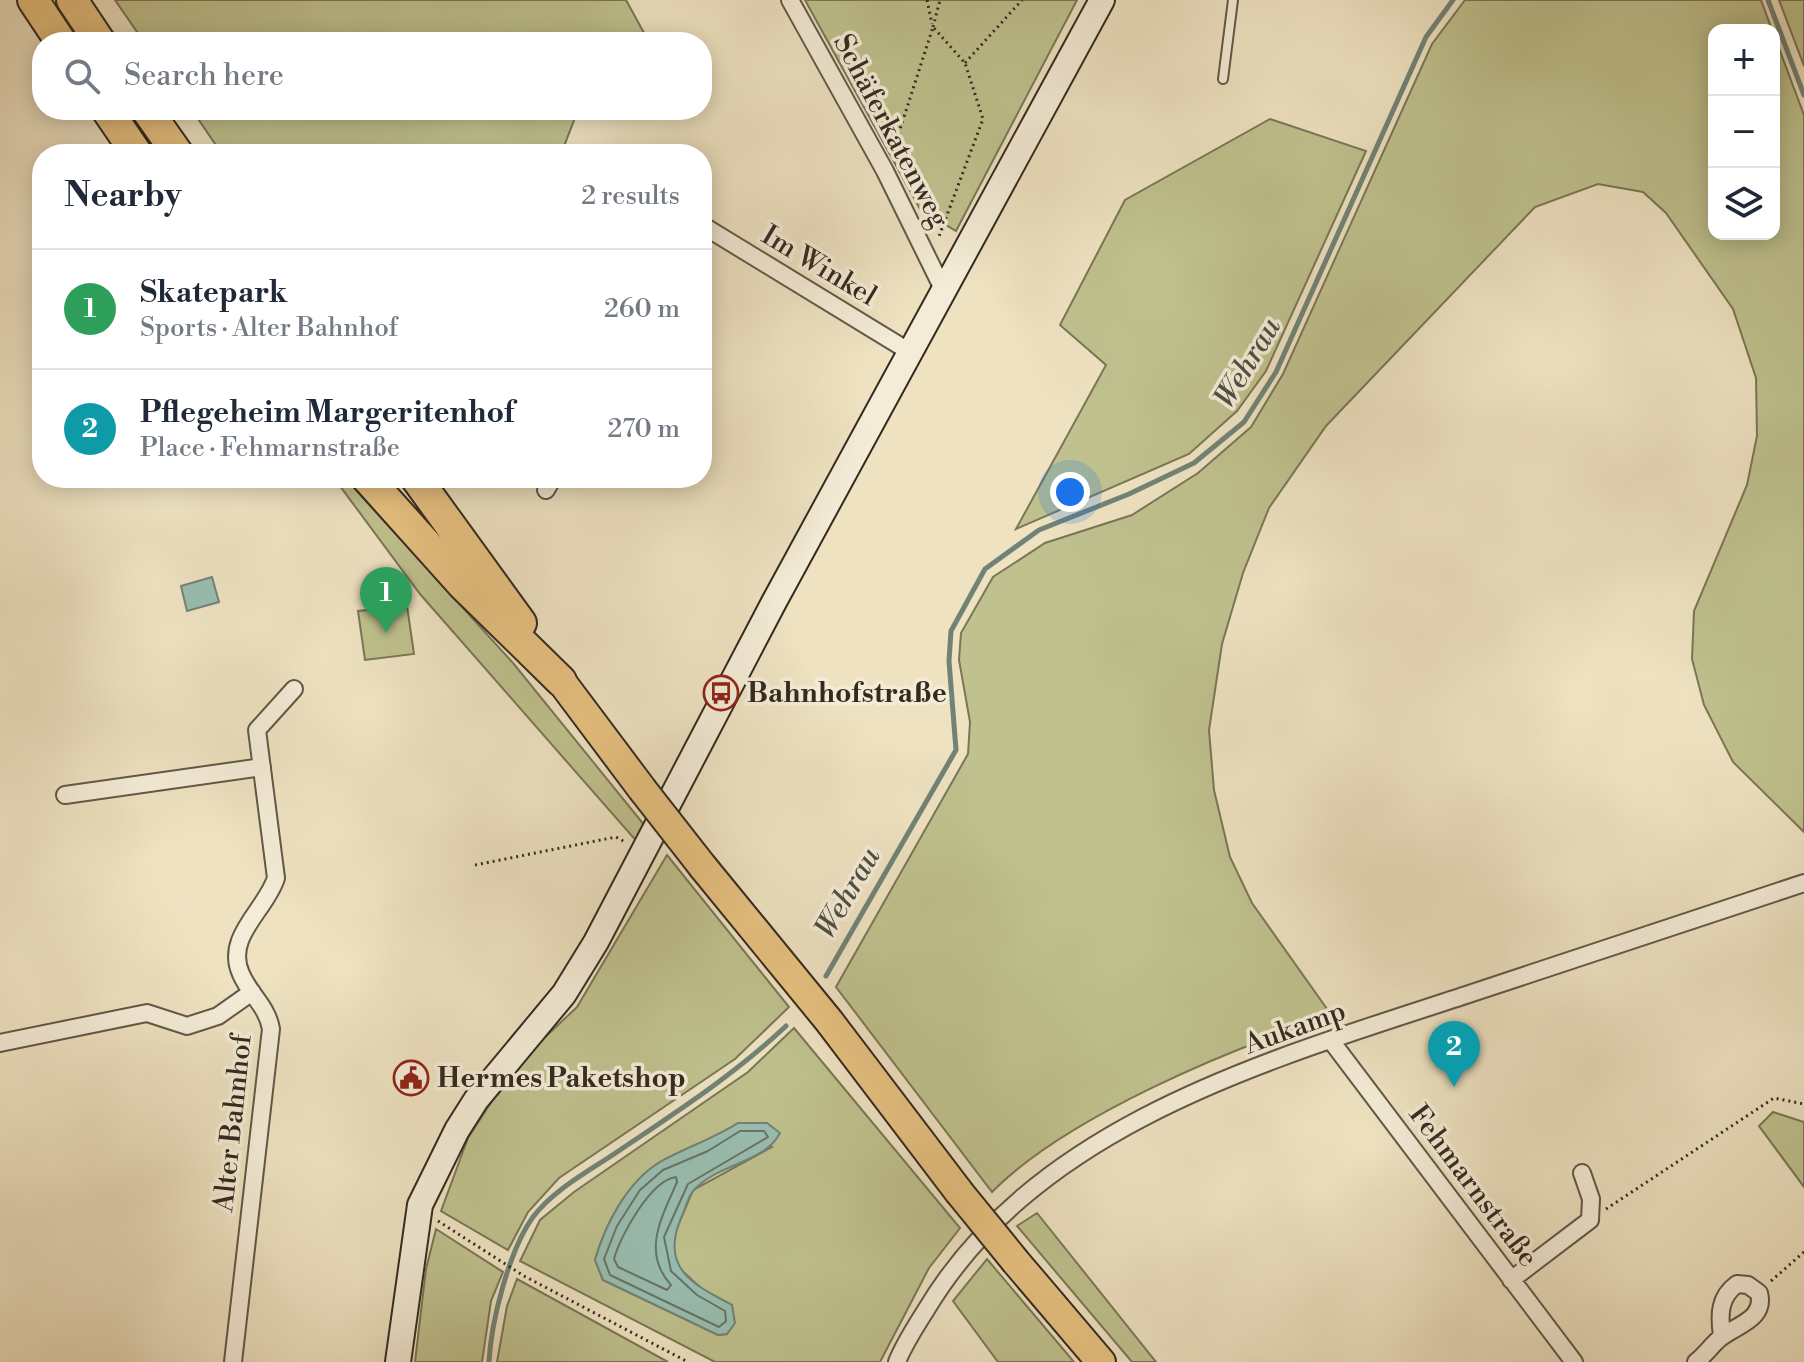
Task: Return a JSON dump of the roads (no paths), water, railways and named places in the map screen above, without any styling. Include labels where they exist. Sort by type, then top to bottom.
[{"type":"highway","points":[[33,0],[54,32]]},
{"type":"highway","points":[[72,0],[93,32]]},
{"type":"highway","points":[[114,120],[130,144]]},
{"type":"highway","points":[[154,120],[171,144]]},
{"type":"highway","points":[[376,488],[462,584],[561,681]]},
{"type":"highway","points":[[423,488],[642,789],[829,1021],[959,1192],[1101,1362]]},
{"type":"main road","points":[[398,1362],[420,1205],[457,1130],[501,1066],[564,994],[646,852],[774,602],[1102,0]]},
{"type":"street","name":"Schäferkatenweg","points":[[790,0],[885,171],[943,289]]},
{"type":"street","name":"Im Winkel","points":[[712,231],[910,352]]},
{"type":"street","name":"Alter Bahnhof","points":[[233,1362],[271,1029],[268,1012],[240,974],[238,946],[241,934],[270,895],[276,878],[257,730],[294,689]]},
{"type":"street","points":[[65,795],[262,767]]},
{"type":"street","name":"Aukamp","points":[[897,1362],[948,1273],[979,1237],[1031,1189],[1109,1134],[1187,1095],[1332,1042],[1804,883]]},
{"type":"street","points":[[0,1043],[147,1013],[187,1026],[218,1016],[252,992]]},
{"type":"street","name":"Fehmarnstraße","points":[[1332,1042],[1574,1362]]},
{"type":"street","points":[[1511,1280],[1590,1220],[1591,1199],[1582,1173]]},
{"type":"street","points":[[1696,1362],[1722,1336],[1735,1332],[1756,1313],[1761,1302],[1759,1293],[1748,1285],[1737,1284],[1726,1292],[1721,1308],[1722,1336]]},
{"type":"lane","points":[[1223,79],[1233,0]]},
{"type":"water","points":[[212,577],[219,602],[187,611],[181,586]]},
{"type":"water","points":[[738,1123],[767,1123],[780,1133],[763,1151],[715,1174],[694,1190],[681,1218],[674,1250],[677,1262],[693,1281],[732,1305],[735,1323],[727,1334],[718,1335],[603,1280],[595,1260],[611,1219],[637,1181],[660,1162]]},
{"type":"waterway","name":"Wehrau","points":[[826,976],[956,750],[949,661],[951,631],[985,569],[1039,530],[1129,494],[1194,463],[1244,422],[1276,372],[1426,37],[1453,0]]},
{"type":"waterway","name":"Wehrau","points":[[1768,0],[1804,95]]},
{"type":"waterway","name":"Wehrau","points":[[489,1362],[497,1307],[509,1267],[533,1217],[574,1180],[726,1076],[786,1026]]},
{"type":"place","name":"Skatepark","points":[[386,633]]},
{"type":"place","name":"Bahnhofstraße","points":[[721,693]]},
{"type":"place","name":"Hermes Paketshop","points":[[411,1078]]},
{"type":"place","name":"Pflegeheim Margeritenhof","points":[[1454,1087]]}]
